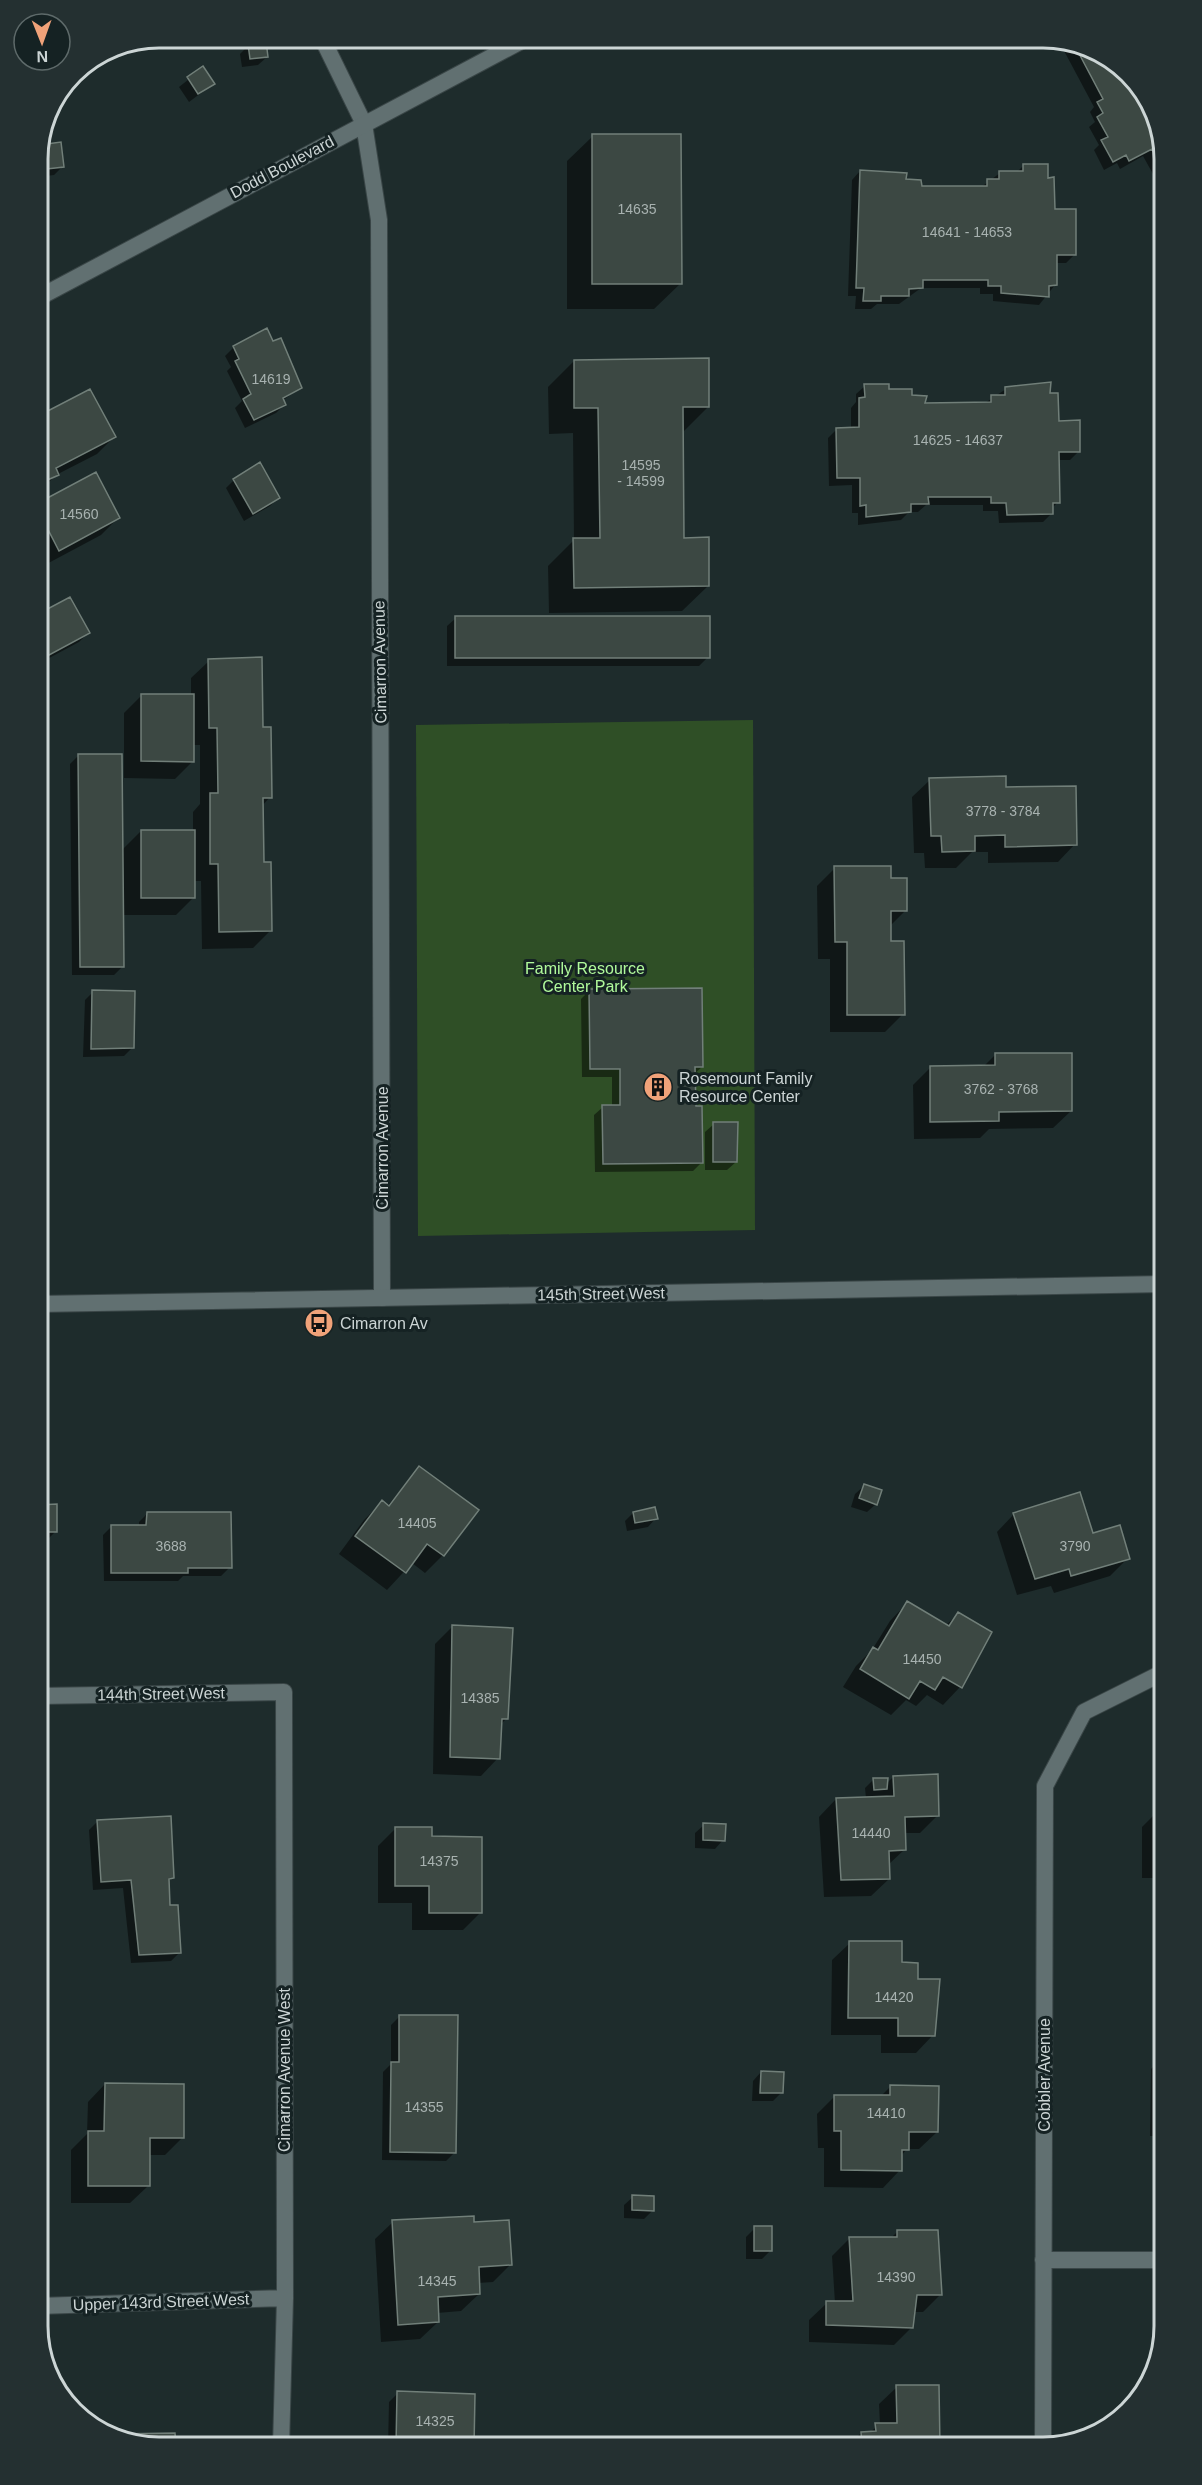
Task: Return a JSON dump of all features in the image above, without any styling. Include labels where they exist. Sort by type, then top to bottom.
[{"type":"street","name":"Cimarron Avenue","points":[[327,48],[363,124],[379,220],[382,1298]]},
{"type":"street","name":"Dodd Boulevard","points":[[48,293],[508,48]]},
{"type":"street","name":"145th Street West","points":[[48,1304],[1154,1284]]},
{"type":"street","name":"Cobbler Avenue","points":[[1043,2437],[1045,1786],[1084,1712],[1154,1678]]},
{"type":"street","name":"144th Street West","points":[[48,1696],[284,1692]]},
{"type":"street","name":"Cimarron Avenue West","points":[[281,2437],[285,2298],[284,1692]]},
{"type":"street","points":[[1043,2260],[1154,2260]]},
{"type":"street","name":"Upper 143rd Street West","points":[[48,2306],[285,2298]]},
{"type":"green space","name":"Family Resource Center Park","points":[[753,720],[755,1230],[418,1236],[416,725]]},
{"type":"building","points":[[249,48],[267,48],[268,57],[250,59]]},
{"type":"building","points":[[1079,54],[1111,71],[1131,91],[1146,116],[1154,153],[1152,149],[1129,161],[1126,155],[1113,162],[1101,140],[1108,137],[1097,117],[1103,113],[1097,102],[1103,99]]},
{"type":"building","points":[[203,66],[215,84],[198,94],[187,77]]},
{"type":"building","points":[[592,134],[681,134],[682,284],[592,284]]},
{"type":"building","points":[[61,142],[64,167],[48,169],[49,144]]},
{"type":"building","points":[[1023,164],[1048,164],[1048,178],[1054,177],[1055,209],[1076,209],[1076,255],[1057,255],[1057,285],[1049,286],[1049,297],[1001,293],[1001,286],[988,286],[988,280],[923,280],[923,288],[909,289],[909,296],[881,296],[881,301],[863,301],[864,288],[856,288],[860,170],[907,173],[906,179],[921,180],[922,186],[987,186],[987,179],[999,179],[999,171],[1023,171]]},
{"type":"building","points":[[267,328],[273,341],[281,338],[302,388],[283,398],[286,405],[254,420],[243,399],[251,394],[235,361],[239,359],[233,346]]},
{"type":"building","points":[[709,358],[709,407],[683,407],[684,538],[709,537],[709,586],[574,588],[573,538],[600,538],[598,408],[574,408],[574,360]]},
{"type":"building","points":[[1051,382],[1050,393],[1058,393],[1059,421],[1080,420],[1080,452],[1059,452],[1060,503],[1053,503],[1053,514],[1007,515],[1006,503],[991,503],[991,497],[928,497],[929,504],[911,504],[911,512],[866,517],[866,505],[860,506],[860,478],[837,478],[836,428],[859,427],[859,398],[865,397],[864,384],[889,384],[889,389],[912,389],[912,395],[927,396],[925,403],[991,402],[991,395],[1005,395],[1005,387]]},
{"type":"building","points":[[90,389],[116,437],[56,468],[59,475],[48,480],[48,411]]},
{"type":"building","points":[[260,462],[280,498],[253,514],[233,479]]},
{"type":"building","points":[[96,472],[120,518],[59,551],[48,530],[48,498]]},
{"type":"building","points":[[70,597],[90,633],[48,656],[48,609]]},
{"type":"building","points":[[455,616],[710,616],[710,658],[455,658]]},
{"type":"building","points":[[262,657],[263,727],[271,727],[272,798],[263,798],[264,862],[271,862],[272,931],[219,932],[218,864],[210,864],[210,793],[218,793],[217,728],[209,728],[208,659]]},
{"type":"building","points":[[141,694],[194,694],[194,762],[141,761]]},
{"type":"building","points":[[78,754],[122,754],[124,967],[80,967]]},
{"type":"building","points":[[1006,776],[1006,787],[1076,786],[1077,845],[1005,847],[1005,835],[975,836],[975,851],[942,852],[941,836],[931,836],[929,778]]},
{"type":"building","points":[[141,830],[195,830],[195,898],[141,898]]},
{"type":"building","points":[[834,866],[891,866],[891,878],[907,878],[907,911],[891,911],[891,941],[904,941],[905,1015],[847,1015],[847,942],[835,942]]},
{"type":"building","name":"Rosemount Family Resource Center","points":[[702,988],[703,1067],[695,1067],[696,1106],[702,1106],[703,1163],[603,1164],[602,1105],[620,1105],[620,1069],[590,1069],[589,989]]},
{"type":"building","points":[[92,990],[135,991],[134,1048],[91,1049]]},
{"type":"building","points":[[995,1053],[1072,1053],[1072,1111],[999,1112],[999,1121],[930,1122],[930,1066],[995,1065]]},
{"type":"building","points":[[713,1122],[738,1122],[737,1162],[713,1162]]},
{"type":"building","points":[[419,1466],[479,1510],[444,1556],[427,1544],[406,1573],[355,1536],[382,1500],[389,1506]]},
{"type":"building","points":[[864,1484],[882,1490],[877,1505],[859,1498]]},
{"type":"building","points":[[1080,1492],[1093,1533],[1120,1525],[1130,1559],[1071,1576],[1069,1569],[1035,1579],[1013,1513]]},
{"type":"building","points":[[48,1504],[57,1504],[57,1532],[48,1532]]},
{"type":"building","points":[[655,1507],[658,1519],[635,1523],[633,1512]]},
{"type":"building","points":[[147,1512],[231,1512],[232,1568],[188,1568],[188,1573],[111,1573],[111,1525],[146,1525]]},
{"type":"building","points":[[907,1601],[949,1626],[958,1612],[992,1632],[962,1688],[943,1677],[935,1690],[920,1681],[909,1699],[860,1669],[873,1647],[878,1650]]},
{"type":"building","points":[[452,1625],[513,1628],[508,1719],[502,1719],[500,1759],[450,1757]]},
{"type":"building","points":[[938,1774],[939,1816],[905,1817],[906,1850],[889,1851],[890,1879],[841,1880],[836,1798],[894,1796],[893,1776]]},
{"type":"building","points":[[873,1778],[888,1778],[887,1789],[874,1790]]},
{"type":"building","points":[[171,1816],[174,1878],[169,1879],[170,1905],[178,1905],[181,1953],[139,1955],[131,1880],[101,1882],[97,1820]]},
{"type":"building","points":[[703,1823],[726,1824],[725,1841],[703,1840]]},
{"type":"building","points":[[395,1827],[432,1827],[432,1836],[482,1837],[482,1913],[429,1913],[429,1886],[395,1886]]},
{"type":"building","points":[[849,1941],[902,1941],[902,1962],[918,1963],[918,1979],[940,1979],[935,2036],[898,2036],[898,2018],[848,2018]]},
{"type":"building","points":[[399,2015],[458,2015],[456,2153],[390,2152],[391,2062],[399,2062]]},
{"type":"building","points":[[761,2071],[784,2072],[783,2093],[760,2093]]},
{"type":"building","points":[[105,2083],[184,2084],[184,2138],[150,2138],[150,2186],[88,2186],[88,2131],[104,2131]]},
{"type":"building","points":[[890,2085],[939,2086],[938,2132],[909,2132],[909,2150],[902,2150],[902,2171],[841,2170],[841,2131],[834,2131],[834,2095],[890,2095]]},
{"type":"building","points":[[632,2195],[654,2196],[654,2211],[632,2210]]},
{"type":"building","points":[[474,2216],[474,2222],[509,2220],[512,2265],[479,2267],[480,2294],[438,2297],[439,2322],[398,2325],[392,2220]]},
{"type":"building","points":[[754,2226],[772,2226],[772,2251],[754,2251]]},
{"type":"building","points":[[897,2230],[938,2230],[942,2295],[917,2295],[913,2328],[826,2325],[826,2301],[853,2301],[849,2237],[897,2237]]},
{"type":"building","points":[[896,2385],[939,2385],[940,2437],[861,2437],[861,2432],[876,2431],[875,2423],[897,2423]]},
{"type":"building","points":[[397,2391],[475,2394],[474,2437],[396,2437]]},
{"type":"building","points":[[175,2433],[175,2437],[151,2437],[132,2434]]},
{"type":"place","name":"Rosemount Family Resource Center","points":[[658,1087]]},
{"type":"place","name":"Cimarron Av","points":[[319,1323]]}]
